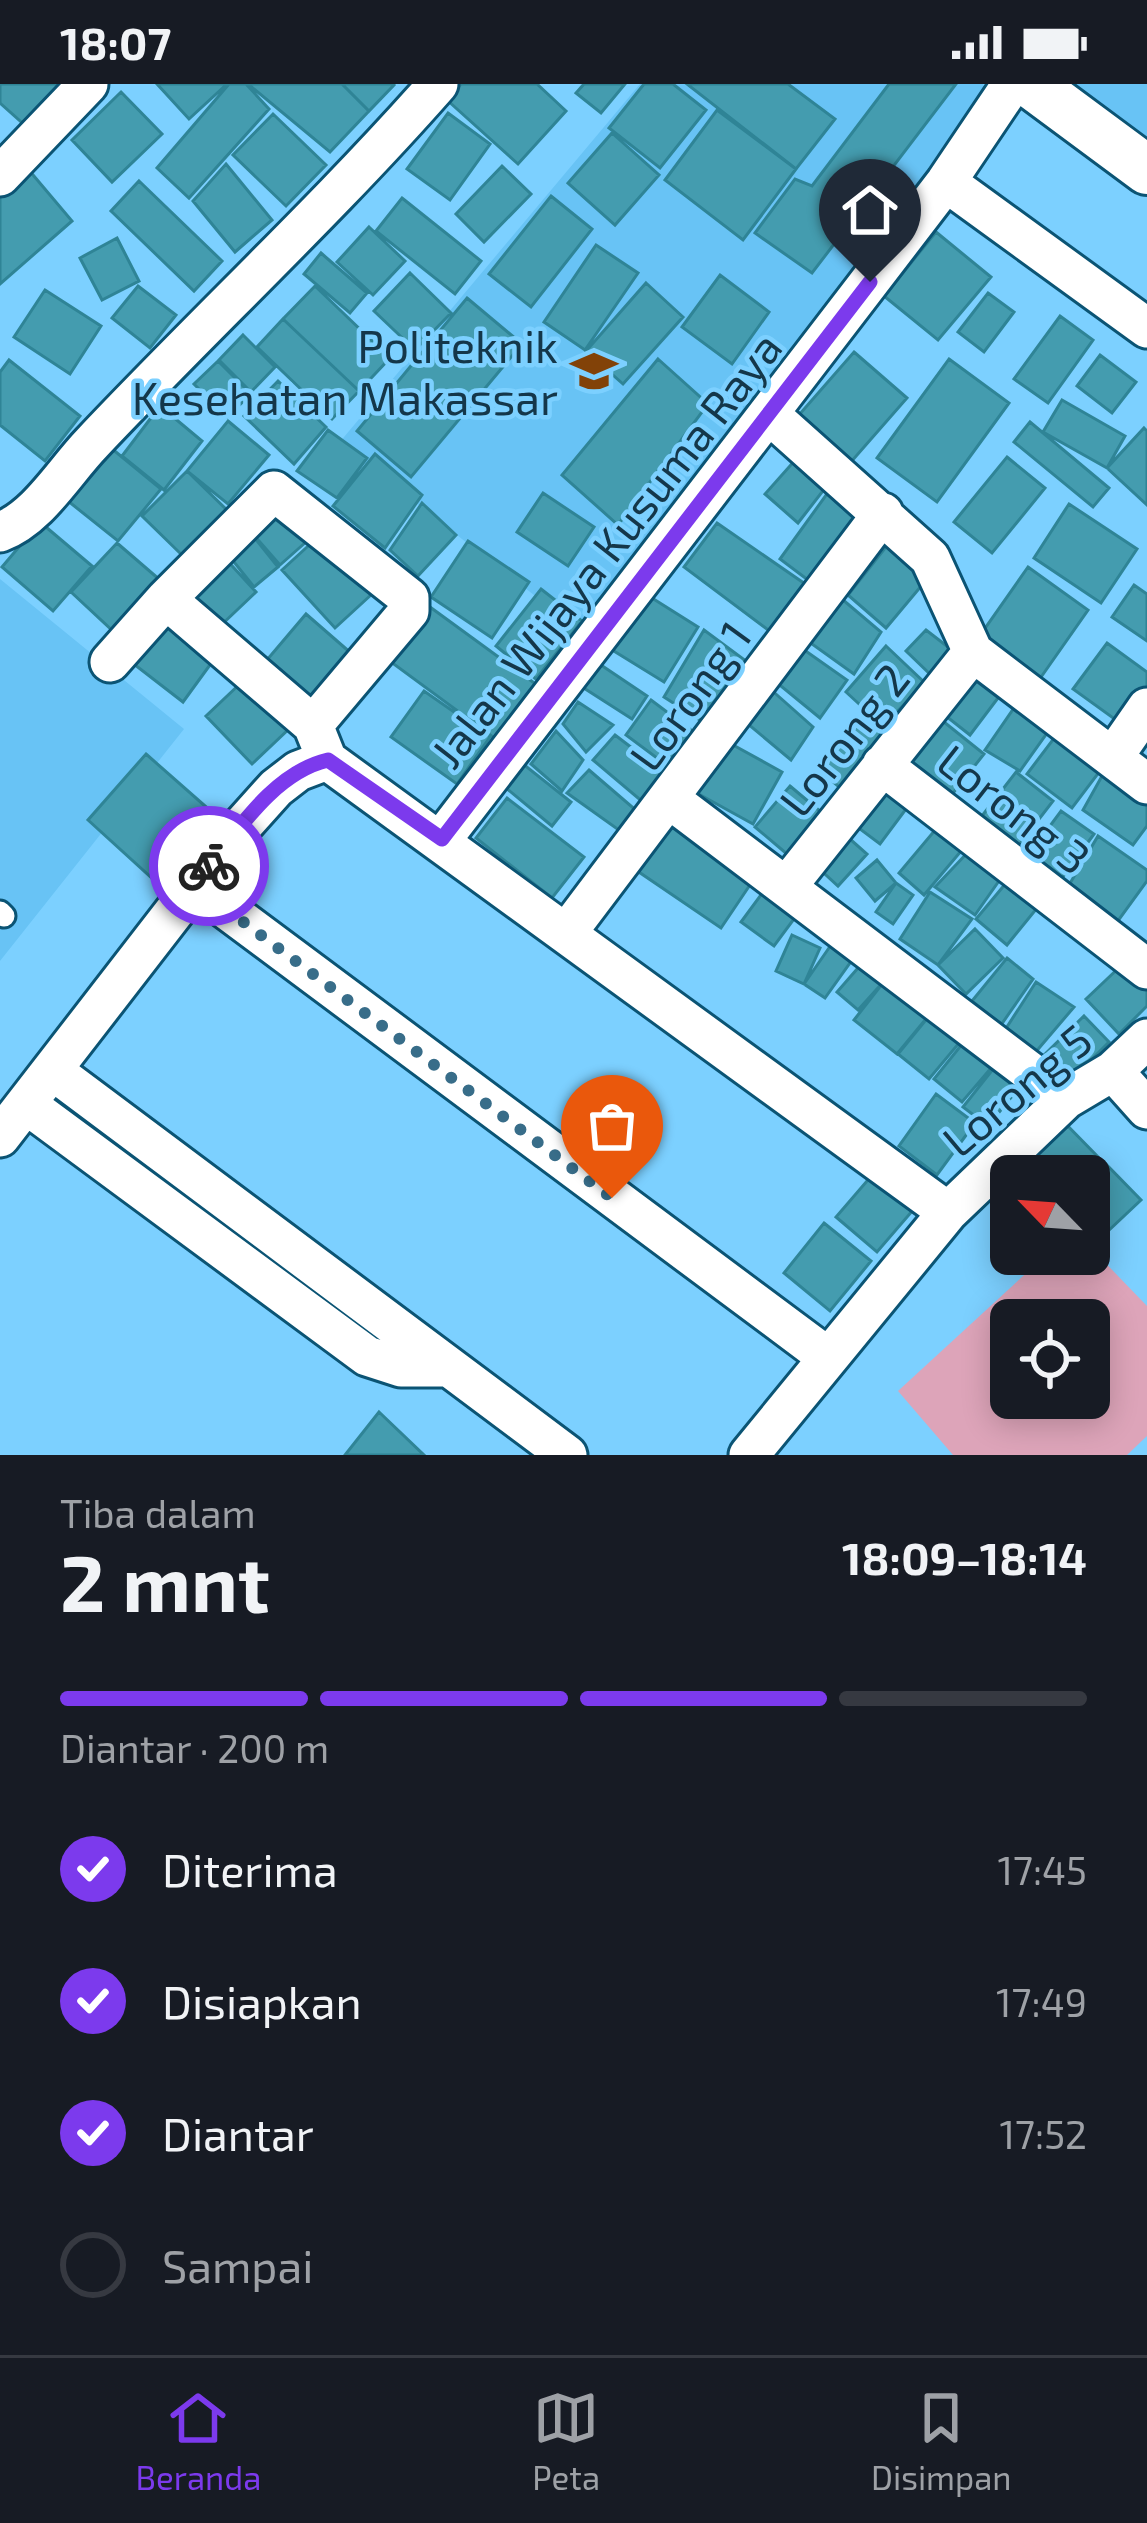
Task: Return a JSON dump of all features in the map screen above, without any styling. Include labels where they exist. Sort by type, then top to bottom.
[{"type":"street","points":[[0,176],[88,84]]},
{"type":"street","points":[[0,532],[34,508],[92,443],[286,251],[438,84]]},
{"type":"street","name":"Jalan Wijaya Kusuma Raya","points":[[442,839],[946,182],[1012,84]]},
{"type":"street","points":[[1030,84],[1147,170]]},
{"type":"street","points":[[946,182],[1147,328]]},
{"type":"street","points":[[770,415],[883,513],[942,576],[973,652],[1147,784]]},
{"type":"street","points":[[0,1137],[194,885],[320,743],[409,611],[409,598],[279,490],[269,492],[110,662]]},
{"type":"street","name":"Lorong 1","points":[[568,931],[883,513]]},
{"type":"street","points":[[166,599],[320,743],[442,839],[947,1212]]},
{"type":"street","name":"Lorong 2","points":[[787,886],[973,652]]},
{"type":"street","points":[[1113,757],[1147,708]]},
{"type":"street","name":"Lorong 3","points":[[882,765],[1147,969]]},
{"type":"street","points":[[671,800],[1066,1099]]},
{"type":"street","points":[[194,885],[826,1356]]},
{"type":"street","name":"Lorong 5","points":[[749,1455],[947,1212],[1066,1099],[1113,1072],[1147,1039]]},
{"type":"street","points":[[52,1070],[567,1455]]},
{"type":"street","points":[[1113,1072],[1147,1109]]},
{"type":"street","points":[[26,1104],[367,1356],[401,1367],[448,1367]]},
{"type":"shaded area","name":"Politeknik Kesehatan Makassar","points":[[640,84],[983,84],[994,107],[580,631],[339,443]]},
{"type":"shaded area","points":[[1041,84],[1147,84],[1147,160]]},
{"type":"shaded area","points":[[0,579],[184,729],[0,961]]},
{"type":"shaded area","points":[[1110,1268],[1147,1306],[1147,1436],[1127,1455],[953,1455],[898,1391],[990,1306],[990,1419],[1110,1419],[1110,1299],[998,1299],[1024,1275],[1110,1275]]},
{"type":"building","points":[[0,84],[55,84],[60,89],[27,127],[0,103]]},
{"type":"building","points":[[157,84],[227,84],[189,119]]},
{"type":"building","points":[[229,84],[246,84],[269,109],[189,198],[157,168]]},
{"type":"building","points":[[248,84],[342,84],[369,111],[330,152]]},
{"type":"building","points":[[342,84],[393,84],[394,85],[369,111]]},
{"type":"building","points":[[461,84],[537,84],[566,111],[518,164],[447,100]]},
{"type":"building","points":[[584,84],[625,84],[601,113],[576,93]]},
{"type":"building","points":[[644,84],[673,84],[706,110],[660,168],[609,128]]},
{"type":"building","points":[[687,84],[788,84],[835,119],[796,169]]},
{"type":"building","points":[[889,84],[956,84],[812,273],[755,233],[795,179],[812,186]]},
{"type":"building","points":[[121,92],[162,134],[112,182],[72,140]]},
{"type":"building","points":[[717,110],[796,169],[743,240],[665,180]]},
{"type":"building","points":[[448,113],[490,144],[450,200],[407,169]]},
{"type":"building","points":[[273,114],[326,165],[286,206],[233,155]]},
{"type":"building","points":[[612,133],[659,175],[615,225],[568,183]]},
{"type":"building","points":[[226,164],[272,220],[235,252],[193,201]]},
{"type":"building","points":[[502,166],[531,194],[484,242],[456,214]]},
{"type":"building","points":[[28,169],[72,221],[0,284],[0,193]]},
{"type":"building","points":[[139,181],[222,261],[194,291],[111,211]]},
{"type":"building","points":[[551,196],[592,229],[531,307],[489,274]]},
{"type":"building","points":[[402,198],[481,261],[455,294],[376,231]]},
{"type":"building","points":[[369,227],[405,261],[373,295],[337,262]]},
{"type":"building","points":[[936,232],[991,277],[938,340],[884,296]]},
{"type":"building","points":[[117,238],[139,281],[102,300],[80,258]]},
{"type":"building","points":[[596,245],[638,273],[585,350],[544,322]]},
{"type":"building","points":[[321,253],[367,293],[350,313],[304,274]]},
{"type":"building","points":[[410,273],[451,313],[415,350],[374,311]]},
{"type":"building","points":[[720,275],[769,312],[732,364],[682,327]]},
{"type":"building","points":[[646,283],[683,317],[623,384],[586,351]]},
{"type":"building","points":[[138,286],[176,315],[150,348],[112,318]]},
{"type":"building","points":[[315,286],[390,358],[359,391],[283,319]]},
{"type":"building","points":[[45,290],[101,326],[70,374],[14,337]]},
{"type":"building","points":[[988,293],[1014,312],[984,352],[958,332]]},
{"type":"building","points":[[467,298],[522,344],[411,477],[357,431]]},
{"type":"building","points":[[1060,316],[1093,340],[1048,403],[1014,379]]},
{"type":"building","points":[[283,319],[359,391],[332,419],[257,347]]},
{"type":"building","points":[[243,335],[275,367],[251,392],[219,360]]},
{"type":"building","points":[[854,352],[907,398],[851,462],[798,416]]},
{"type":"building","points":[[1100,355],[1136,382],[1112,413],[1077,386]]},
{"type":"building","points":[[658,359],[708,404],[618,525],[562,475]]},
{"type":"building","points":[[949,359],[1009,403],[937,502],[877,458]]},
{"type":"building","points":[[9,360],[80,416],[45,461],[0,425],[0,372]]},
{"type":"building","points":[[218,361],[251,394],[227,417],[194,384]]},
{"type":"building","points":[[278,381],[326,427],[294,464],[244,416]]},
{"type":"building","points":[[1062,400],[1125,436],[1107,468],[1043,432]]},
{"type":"building","points":[[160,406],[202,441],[164,490],[122,456]]},
{"type":"building","points":[[228,421],[269,455],[228,504],[187,471]]},
{"type":"building","points":[[1030,422],[1109,488],[1093,507],[1014,442]]},
{"type":"building","points":[[1144,428],[1147,431],[1147,505],[1107,468]]},
{"type":"building","points":[[328,430],[367,458],[337,498],[297,471]]},
{"type":"building","points":[[111,448],[161,489],[118,541],[68,501]]},
{"type":"building","points":[[375,454],[422,495],[385,548],[333,506]]},
{"type":"building","points":[[1007,457],[1045,488],[992,553],[954,522]]},
{"type":"building","points":[[797,458],[829,483],[798,523],[765,494]]},
{"type":"building","points":[[187,471],[230,513],[185,558],[142,516]]},
{"type":"building","points":[[837,480],[864,504],[812,583],[780,559]]},
{"type":"building","points":[[543,493],[594,527],[568,566],[517,532]]},
{"type":"building","points":[[279,494],[315,534],[280,565],[245,525]]},
{"type":"building","points":[[422,503],[456,535],[418,576],[390,550]]},
{"type":"building","points":[[1069,504],[1137,549],[1101,603],[1034,558]]},
{"type":"building","points":[[40,522],[92,566],[53,611],[2,567]]},
{"type":"building","points":[[717,523],[808,586],[775,635],[684,567]]},
{"type":"building","points":[[319,536],[372,594],[335,628],[282,570]]},
{"type":"building","points":[[254,537],[278,567],[254,587],[230,557]]},
{"type":"building","points":[[893,538],[933,572],[886,628],[848,595]]},
{"type":"building","points":[[468,541],[529,582],[492,638],[431,597]]},
{"type":"building","points":[[117,543],[160,580],[114,632],[71,592]]},
{"type":"building","points":[[223,556],[256,592],[216,630],[182,595]]},
{"type":"building","points":[[1028,567],[1088,610],[1039,680],[979,637]]},
{"type":"building","points":[[1134,585],[1147,594],[1147,641],[1112,617]]},
{"type":"building","points":[[541,589],[582,621],[536,679],[496,646]]},
{"type":"building","points":[[644,593],[698,627],[664,682],[609,648]]},
{"type":"building","points":[[836,594],[881,632],[854,674],[805,639]]},
{"type":"building","points":[[430,607],[537,685],[497,740],[391,662]]},
{"type":"building","points":[[306,614],[352,654],[312,700],[266,661]]},
{"type":"building","points":[[159,615],[215,658],[183,702],[126,658]]},
{"type":"building","points":[[704,630],[750,664],[706,724],[664,697]]},
{"type":"building","points":[[926,630],[952,650],[931,675],[906,651]]},
{"type":"building","points":[[1107,643],[1147,672],[1147,700],[1127,728],[1073,689]]},
{"type":"building","points":[[886,646],[925,683],[883,726],[846,692]]},
{"type":"building","points":[[800,647],[847,680],[820,718],[776,682]]},
{"type":"building","points":[[592,659],[647,696],[632,719],[576,683]]},
{"type":"building","points":[[968,669],[1001,694],[970,735],[937,709]]},
{"type":"building","points":[[245,679],[291,727],[252,764],[206,716]]},
{"type":"building","points":[[768,687],[813,727],[791,760],[742,719]]},
{"type":"building","points":[[424,691],[490,737],[457,784],[391,737]]},
{"type":"building","points":[[651,700],[695,733],[669,767],[626,735]]},
{"type":"building","points":[[578,702],[613,725],[586,752],[563,724]]},
{"type":"building","points":[[1018,702],[1052,726],[1020,771],[985,750]]},
{"type":"building","points":[[934,714],[984,754],[950,797],[899,757]]},
{"type":"building","points":[[861,716],[890,741],[846,793],[817,768]]},
{"type":"building","points":[[1064,725],[1109,759],[1072,808],[1027,774]]},
{"type":"building","points":[[556,731],[583,760],[562,791],[531,764]]},
{"type":"building","points":[[615,735],[665,773],[644,803],[593,760]]},
{"type":"building","points":[[724,740],[782,772],[753,824],[695,792]]},
{"type":"building","points":[[146,754],[213,813],[154,880],[88,820]]},
{"type":"building","points":[[518,760],[571,802],[552,826],[500,783]]},
{"type":"building","points":[[1111,760],[1147,790],[1147,826],[1133,845],[1083,810]]},
{"type":"building","points":[[589,770],[638,812],[623,833],[567,793]]},
{"type":"building","points":[[1016,772],[1053,801],[1016,849],[978,821]]},
{"type":"building","points":[[880,776],[912,801],[880,844],[848,820]]},
{"type":"building","points":[[790,786],[821,812],[787,854],[755,827]]},
{"type":"building","points":[[507,798],[584,857],[552,898],[476,838]]},
{"type":"building","points":[[1061,811],[1094,834],[1057,885],[1024,861]]},
{"type":"building","points":[[669,816],[756,876],[721,928],[633,868]]},
{"type":"building","points":[[941,823],[967,844],[924,895],[899,873]]},
{"type":"building","points":[[842,832],[867,854],[838,886],[814,864]]},
{"type":"building","points":[[1098,836],[1147,870],[1147,881],[1115,925],[1066,890]]},
{"type":"building","points":[[970,850],[1001,878],[975,915],[935,887]]},
{"type":"building","points":[[877,860],[896,883],[875,901],[856,878]]},
{"type":"building","points":[[1012,876],[1042,902],[1007,945],[976,919]]},
{"type":"building","points":[[772,880],[805,904],[774,946],[741,922]]},
{"type":"building","points":[[896,883],[913,895],[893,924],[876,912]]},
{"type":"building","points":[[930,892],[972,919],[938,965],[900,939]]},
{"type":"building","points":[[975,929],[1003,958],[966,994],[938,965]]},
{"type":"building","points":[[792,935],[820,948],[804,984],[776,971]]},
{"type":"building","points":[[831,945],[852,960],[825,998],[804,984]]},
{"type":"building","points":[[1007,958],[1033,979],[1001,1025],[972,1001]]},
{"type":"building","points":[[865,960],[886,979],[858,1010],[837,992]]},
{"type":"building","points":[[1127,960],[1147,981],[1147,1006],[1119,1034],[1086,999]]},
{"type":"building","points":[[886,979],[930,1014],[897,1054],[854,1020]]},
{"type":"building","points":[[1036,982],[1074,1007],[1034,1054],[1003,1033]]},
{"type":"building","points":[[934,1010],[965,1036],[929,1079],[898,1054]]},
{"type":"building","points":[[1084,1016],[1109,1042],[1067,1084],[1041,1058]]},
{"type":"building","points":[[967,1038],[998,1060],[962,1102],[934,1079]]},
{"type":"building","points":[[1001,1059],[1026,1079],[988,1126],[963,1107]]},
{"type":"building","points":[[936,1094],[975,1123],[937,1175],[899,1146]]},
{"type":"building","points":[[1060,1118],[1096,1155],[1029,1155],[1025,1151]]},
{"type":"building","points":[[879,1167],[920,1202],[877,1252],[836,1217]]},
{"type":"building","points":[[1110,1168],[1141,1200],[1110,1229]]},
{"type":"building","points":[[824,1223],[871,1261],[830,1311],[784,1273]]},
{"type":"building","points":[[379,1412],[424,1455],[345,1455]]},
{"type":"way so far","points":[[209,866],[194,885],[612,1198]]},
{"type":"place","name":"Politeknik Kesehatan Makassar","points":[[594,371]]},
{"type":"route","points":[[209,866],[276,788],[298,770],[328,760],[442,839],[870,282]]}]
